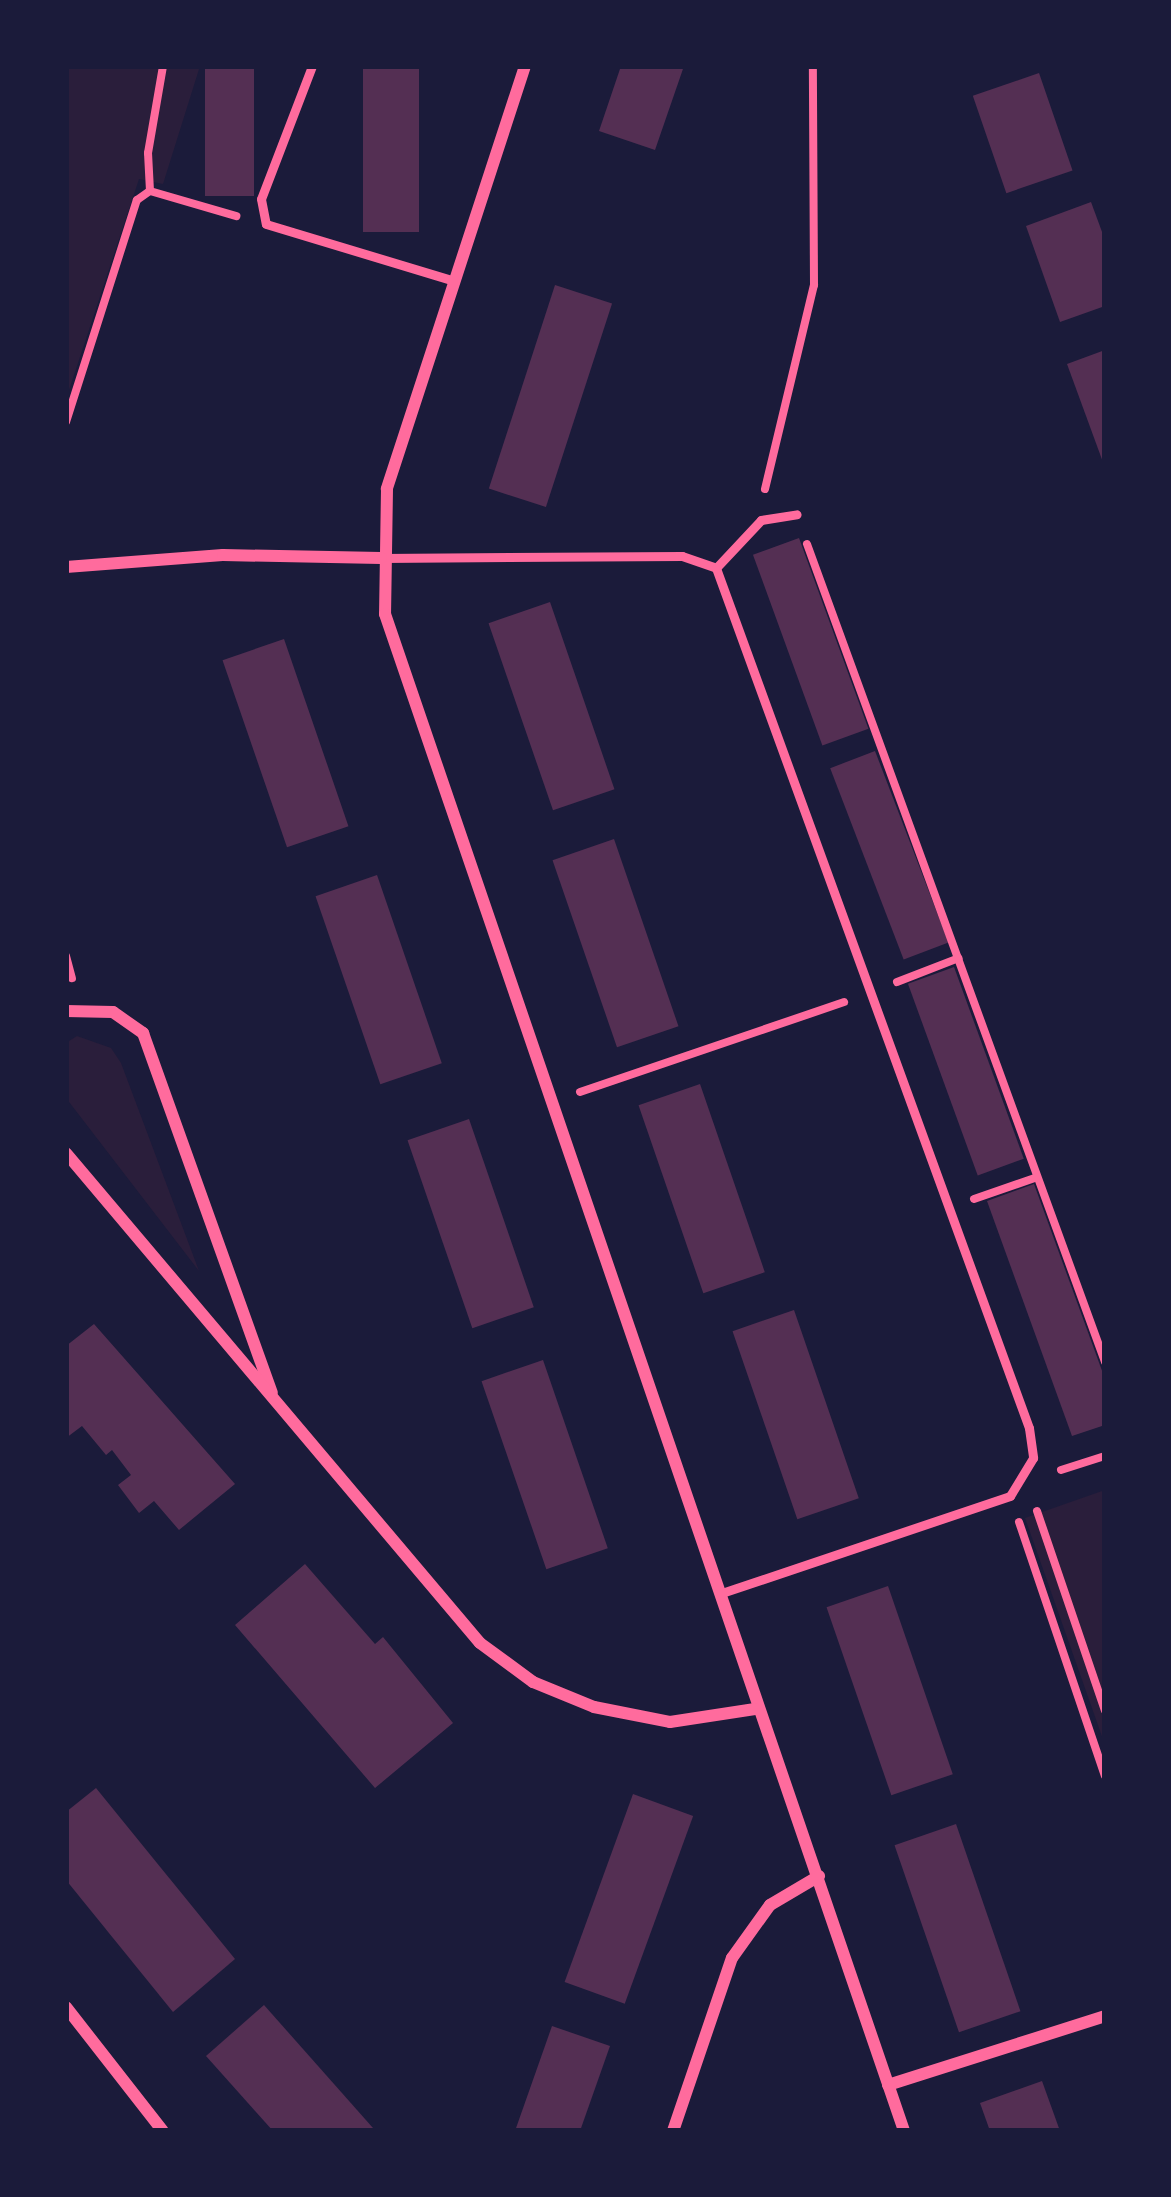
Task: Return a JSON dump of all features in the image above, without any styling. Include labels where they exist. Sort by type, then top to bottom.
[{"type":"street","points":[[525,66],[387,489],[381,558],[403,682],[722,1593],[754,1709],[819,1876],[904,2131]]},
{"type":"street","points":[[66,567],[223,555],[381,558]]},
{"type":"street","points":[[66,1011],[113,1012],[143,1033],[275,1400]]},
{"type":"street","points":[[66,1153],[480,1643],[533,1682],[594,1707],[670,1722],[754,1709]]},
{"type":"street","points":[[673,2131],[732,1958],[770,1905],[819,1876]]},
{"type":"street","points":[[66,2008],[163,2131]]},
{"type":"street","points":[[888,2085],[1105,2016]]},
{"type":"lane","points":[[312,66],[261,199],[266,224],[452,280]]},
{"type":"lane","points":[[716,568],[761,520],[797,514]]},
{"type":"lane","points":[[381,558],[682,556],[716,568]]},
{"type":"lane","points":[[716,568],[871,992],[944,1209],[1029,1428],[1026,1481],[1010,1496],[722,1593]]},
{"type":"path","points":[[150,191],[148,153],[163,66]]},
{"type":"path","points":[[761,520],[771,447],[814,285],[813,66]]},
{"type":"path","points":[[150,191],[266,224]]},
{"type":"path","points":[[66,422],[137,200],[150,191]]},
{"type":"path","points":[[797,514],[1105,1362]]},
{"type":"path","points":[[66,956],[71,971]]},
{"type":"path","points":[[550,1102],[958,958]]},
{"type":"path","points":[[944,1209],[1035,1178]]},
{"type":"path","points":[[1026,1481],[1105,1711]]},
{"type":"path","points":[[1010,1496],[1105,1776]]},
{"type":"shaded area","points":[[66,66],[200,66],[163,184],[139,179],[66,399]]},
{"type":"shaded area","points":[[77,1036],[111,1048],[121,1063],[199,1271],[66,1098],[66,1043]]},
{"type":"shaded area","points":[[1105,1490],[1105,1745],[1025,1518]]},
{"type":"building","points":[[205,66],[254,66],[254,196],[205,196]]},
{"type":"building","points":[[363,66],[419,66],[419,232],[363,232]]},
{"type":"building","points":[[621,66],[684,66],[655,150],[599,131]]},
{"type":"building","points":[[1039,73],[1073,170],[1006,193],[973,96]]},
{"type":"building","points":[[1091,202],[1105,240],[1105,306],[1060,322],[1026,226]]},
{"type":"building","points":[[555,285],[612,304],[546,507],[489,489]]},
{"type":"building","points":[[1105,350],[1105,465],[1104,465],[1067,364]]},
{"type":"building","points":[[799,538],[868,729],[822,746],[753,555]]},
{"type":"building","points":[[550,602],[614,789],[553,810],[489,623]]},
{"type":"building","points":[[284,639],[348,826],[287,847],[223,660]]},
{"type":"building","points":[[875,751],[948,942],[904,960],[830,768]]},
{"type":"building","points":[[614,839],[678,1026],[617,1047],[553,860]]},
{"type":"building","points":[[377,875],[442,1063],[380,1084],[316,896]]},
{"type":"building","points":[[954,967],[1024,1159],[978,1175],[908,984]]},
{"type":"building","points":[[700,1084],[765,1272],[703,1293],[639,1105]]},
{"type":"building","points":[[469,1119],[534,1307],[472,1328],[408,1140]]},
{"type":"building","points":[[1034,1184],[1105,1379],[1105,1425],[1072,1436],[987,1201]]},
{"type":"building","points":[[794,1310],[859,1498],[797,1519],[733,1331]]},
{"type":"building","points":[[94,1324],[235,1484],[179,1530],[154,1501],[139,1513],[118,1485],[131,1475],[112,1450],[106,1455],[82,1426],[66,1438],[66,1346]]},
{"type":"building","points":[[543,1360],[608,1548],[546,1569],[482,1381]]},
{"type":"building","points":[[305,1564],[375,1644],[383,1637],[453,1723],[375,1788],[235,1625]]},
{"type":"building","points":[[888,1586],[953,1774],[891,1795],[827,1607]]},
{"type":"building","points":[[96,1788],[235,1959],[173,2012],[66,1880],[66,1812]]},
{"type":"building","points":[[633,1794],[693,1816],[625,2004],[565,1982]]},
{"type":"building","points":[[956,1824],[1020,2011],[959,2032],[895,1845]]},
{"type":"building","points":[[264,2005],[373,2128],[370,2131],[273,2131],[206,2056]]},
{"type":"building","points":[[552,2026],[610,2046],[580,2131],[515,2131]]},
{"type":"building","points":[[1042,2081],[1060,2131],[990,2131],[980,2103]]}]
